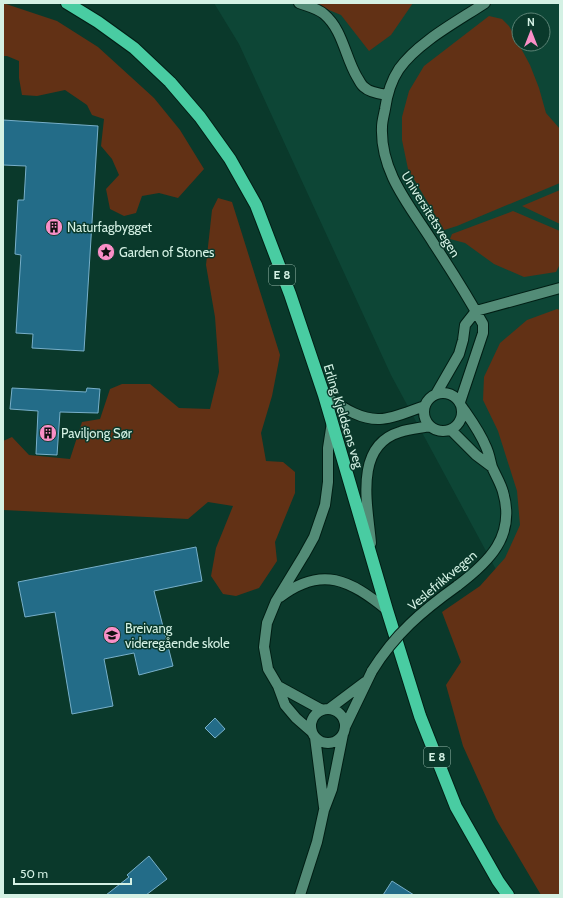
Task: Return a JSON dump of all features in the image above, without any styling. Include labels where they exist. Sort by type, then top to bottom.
[{"type":"highway","name":"Erling Kjeldsens veg","points":[[67,3],[98,22],[134,48],[170,82],[200,117],[230,159],[256,205],[290,294],[324,395],[387,610],[420,716],[456,807],[498,882],[508,895]]},
{"type":"street","points":[[299,3],[316,9],[333,24],[343,43],[355,73],[363,87],[380,94],[387,95]]},
{"type":"street","name":"Universitetsvegen","points":[[461,405],[483,333],[483,324],[398,189],[387,165],[384,153],[382,126],[387,95],[398,70],[410,56],[423,45],[485,3]]},
{"type":"street","points":[[436,394],[441,393],[452,395],[461,405],[462,418],[451,430],[440,431],[430,426],[424,417],[425,406],[427,401],[436,394],[459,354],[464,340],[465,325],[476,311],[560,288]]},
{"type":"street","points":[[324,395],[347,409],[368,418],[382,419],[425,406]]},
{"type":"street","name":"Veslefrikkvegen","points":[[300,895],[317,842],[324,810],[332,789],[344,731],[369,676],[380,659],[406,626],[478,570],[496,549],[506,528],[508,514],[503,491],[492,467],[486,447],[474,423],[461,405]]},
{"type":"street","points":[[278,686],[326,710],[335,711],[341,715],[344,721],[344,731],[339,739],[327,743],[320,741],[285,705],[278,686],[268,669],[264,647],[267,623],[276,601],[314,537],[325,505],[328,482],[328,448],[332,420]]},
{"type":"street","points":[[373,559],[366,487],[371,456],[379,444],[399,432],[430,426]]},
{"type":"street","name":"Veslefrikkvegen","points":[[451,430],[476,455],[492,467]]},
{"type":"street","points":[[276,601],[302,583],[313,580],[333,580],[358,588],[387,610]]},
{"type":"street","name":"Veslefrikkvegen","points":[[326,710],[369,676]]},
{"type":"street","points":[[314,735],[311,725],[313,719],[317,714],[326,710]]},
{"type":"street","name":"Veslefrikkvegen","points":[[314,735],[324,810]]},
{"type":"shaded area","points":[[3,3],[57,21],[98,47],[154,98],[180,130],[204,169],[178,198],[159,193],[142,196],[136,213],[124,216],[110,209],[106,189],[119,175],[112,159],[101,146],[104,119],[92,115],[87,105],[65,90],[37,96],[22,95],[19,78],[19,61],[3,56]]},
{"type":"shaded area","points":[[214,3],[560,3],[560,688],[391,375],[239,44]]},
{"type":"shaded area","points":[[312,3],[413,3],[391,35],[369,51],[341,15]]},
{"type":"shaded area","points":[[489,16],[502,19],[511,30],[511,52],[523,52],[539,88],[546,113],[560,129],[560,183],[444,230],[408,169],[402,140],[402,117],[409,91],[424,66]]},
{"type":"shaded area","points":[[560,190],[560,224],[522,206]]},
{"type":"shaded area","points":[[218,198],[232,202],[280,355],[272,396],[261,433],[266,461],[283,462],[295,472],[295,493],[275,542],[277,561],[259,588],[236,596],[223,594],[211,576],[216,548],[233,506],[208,502],[188,519],[3,510],[3,441],[12,437],[29,455],[70,459],[82,422],[100,419],[110,389],[122,384],[150,384],[179,408],[210,409],[219,372],[215,317],[206,265],[212,210]]},
{"type":"shaded area","points":[[513,211],[560,231],[560,264],[556,272],[524,277],[494,264],[465,243],[450,239],[452,234]]},
{"type":"shaded area","points":[[557,309],[560,310],[560,895],[541,895],[496,819],[463,746],[446,685],[461,662],[442,612],[480,586],[505,558],[520,525],[517,491],[498,431],[483,400],[484,377],[500,343],[527,320]]},
{"type":"building","name":"Naturfagbygget","points":[[3,120],[98,126],[84,351],[32,348],[33,334],[16,333],[21,255],[15,254],[18,200],[24,200],[26,166],[3,165]]},
{"type":"building","name":"Paviljong Sør","points":[[12,388],[86,392],[87,388],[100,389],[98,413],[60,412],[57,455],[36,454],[38,411],[10,409]]},
{"type":"building","name":"Breivang videregående skole","points":[[196,547],[202,581],[154,591],[173,666],[139,675],[134,653],[104,659],[113,706],[72,714],[55,612],[25,617],[18,582]]},
{"type":"building","points":[[215,718],[225,729],[215,738],[205,728]]},
{"type":"building","points":[[149,856],[167,879],[146,895],[106,895],[129,877],[127,875]]},
{"type":"building","points":[[392,881],[414,895],[383,895]]},
{"type":"place","name":"Naturfagbygget","points":[[54,227]]},
{"type":"place","name":"Garden of Stones","points":[[106,252]]},
{"type":"place","name":"Paviljong Sør","points":[[48,433]]},
{"type":"place","name":"Breivang videregående skole","points":[[112,635]]}]
